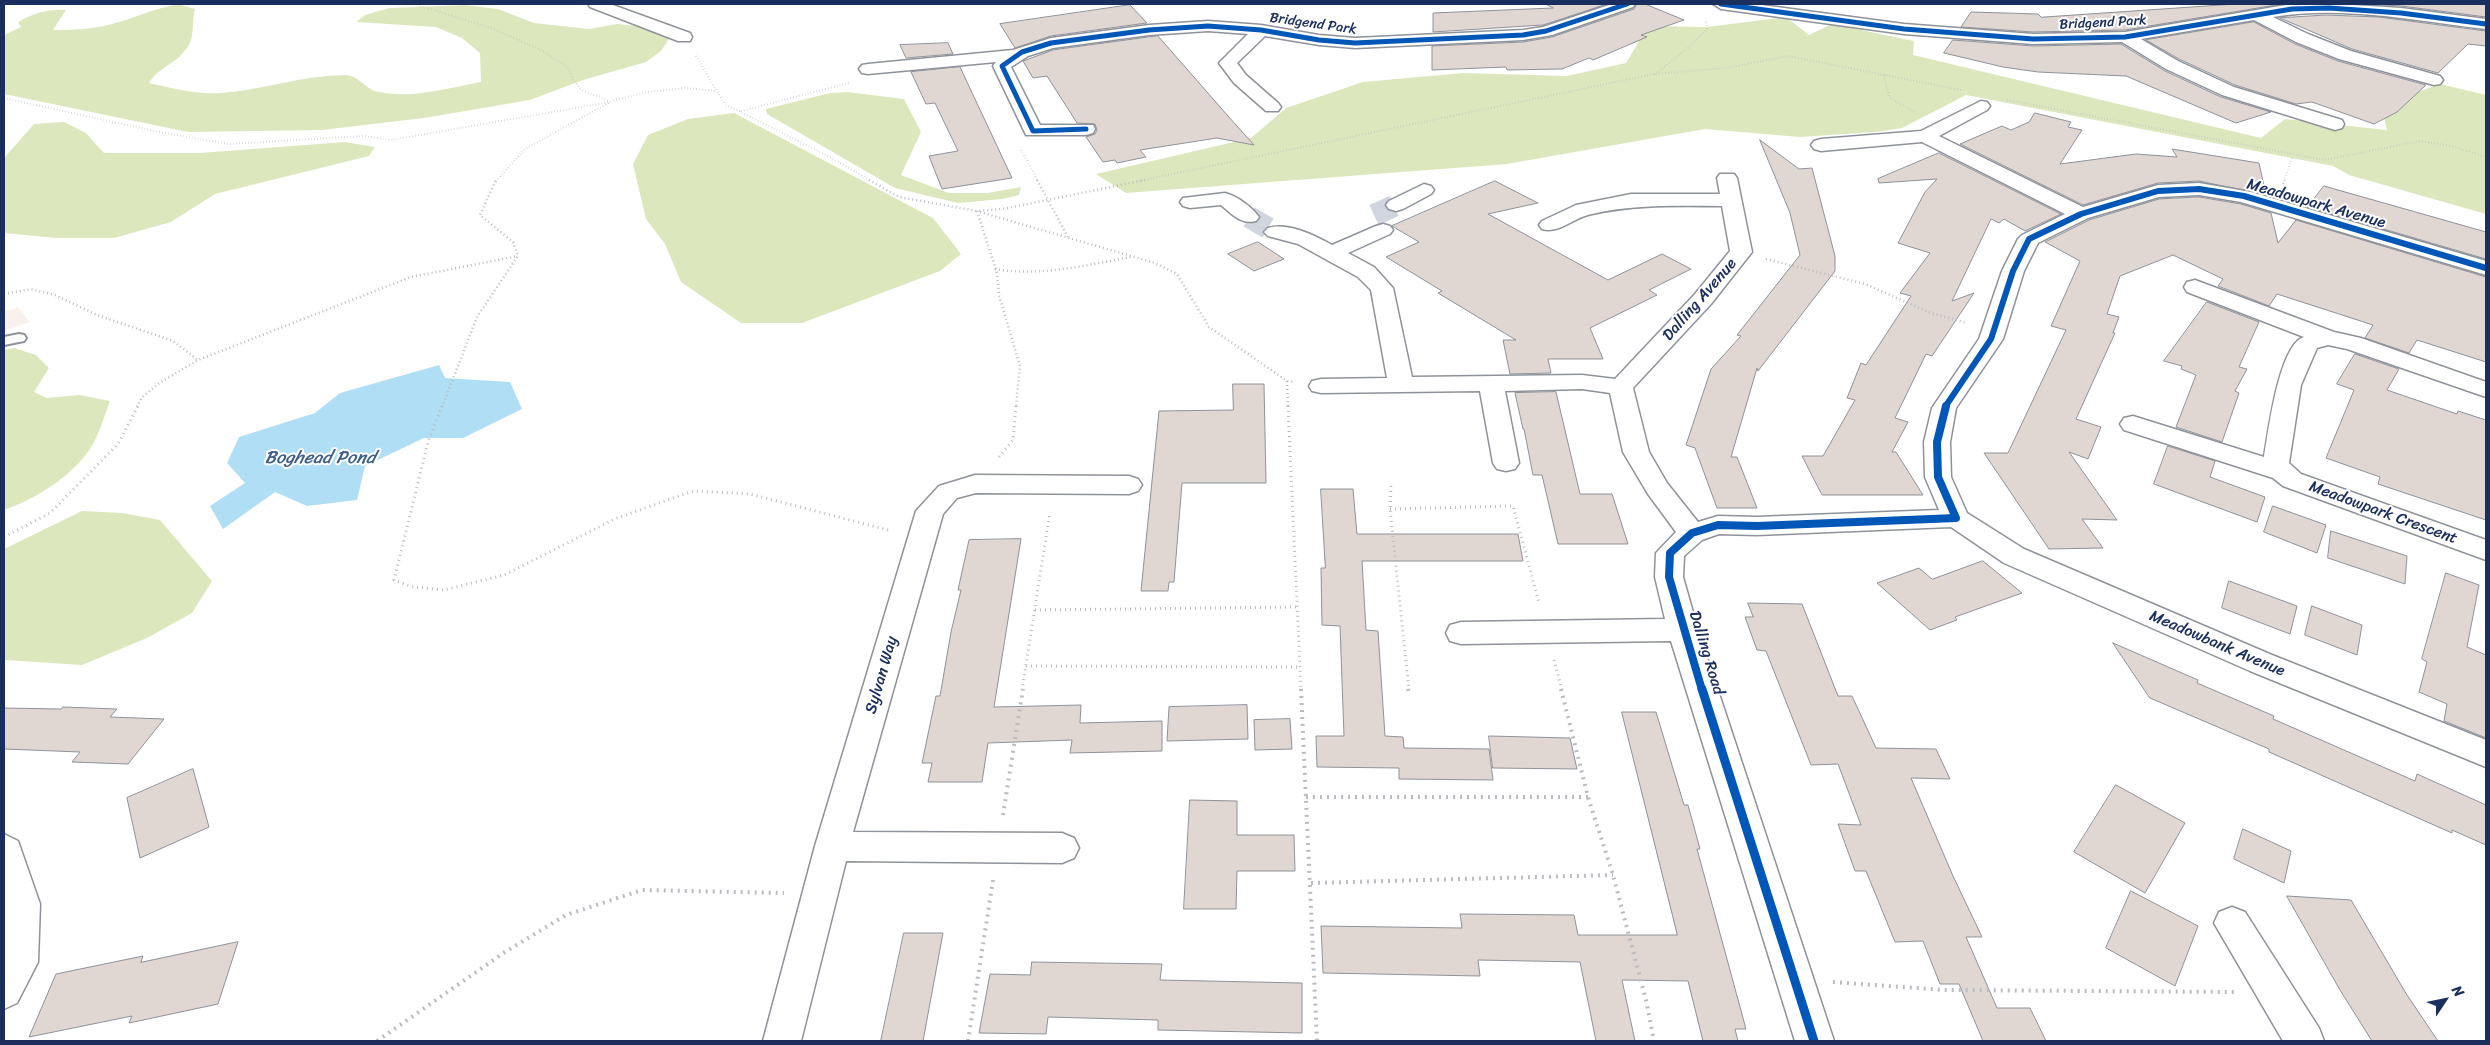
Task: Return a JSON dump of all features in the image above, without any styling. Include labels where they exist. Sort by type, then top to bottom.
[{"type":"street","points":[[596,4],[684,37]]},
{"type":"street","name":"Bridgend Park","points":[[1033,131],[1002,66],[1018,55],[1051,43],[1150,30],[1208,26],[1262,30],[1355,44],[1523,36],[1546,31],[1627,4]]},
{"type":"street","name":"Bridgend Park","points":[[1721,4],[1914,30],[2033,39],[2125,37],[2292,9],[2325,6],[2486,24]]},
{"type":"street","points":[[2256,15],[2302,38],[2345,55],[2434,80]]},
{"type":"street","points":[[1262,30],[1228,63],[1240,79],[1272,107]]},
{"type":"street","points":[[2125,37],[2172,65],[2228,91],[2335,124]]},
{"type":"street","points":[[868,68],[1018,55]]},
{"type":"street","points":[[1822,145],[1933,132],[1981,106]]},
{"type":"street","points":[[1033,131],[1086,129]]},
{"type":"street","points":[[1933,132],[2081,214]]},
{"type":"street","name":"Dalling Avenue","points":[[1549,225],[1583,209],[1631,200],[1728,189],[1741,252],[1704,299],[1621,387]]},
{"type":"street","name":"Meadowpark Avenue","points":[[1956,518],[1938,477],[1936,442],[1944,408],[1991,339],[2013,271],[2029,239],[2081,214],[2158,191],[2199,189],[2244,196],[2486,268]]},
{"type":"street","points":[[1396,205],[1424,190]]},
{"type":"street","points":[[1190,202],[1225,199],[1249,217]]},
{"type":"street","points":[[1331,253],[1363,239],[1378,222]]},
{"type":"street","points":[[1275,232],[1305,239],[1366,272],[1382,288],[1401,385]]},
{"type":"street","points":[[2195,288],[2328,338],[2353,343],[2486,390]]},
{"type":"street","points":[[2282,472],[2276,463],[2289,385],[2300,354],[2309,343],[2328,338]]},
{"type":"street","points":[[1321,386],[1582,382],[1621,387],[1636,452],[1657,488],[1692,534]]},
{"type":"street","points":[[1491,383],[1506,463]]},
{"type":"street","name":"Meadowpark Crescent","points":[[2133,424],[2282,472],[2292,480],[2486,550]]},
{"type":"street","name":"Sylvan Way","points":[[782,1041],[832,846],[930,511],[948,492],[975,484],[1130,485]]},
{"type":"street","name":"Dalling Road","points":[[1814,1041],[1683,630],[1669,577],[1670,553],[1692,534],[1718,525],[1756,526],[1956,518]]},
{"type":"street","name":"Meadowbank Avenue","points":[[1956,518],[2014,556],[2261,663],[2486,754]]},
{"type":"street","points":[[1461,633],[1683,630]]},
{"type":"street","points":[[832,846],[1062,848]]},
{"type":"street","points":[[4,849],[22,904],[19,962],[4,992]]},
{"type":"street","points":[[2232,923],[2304,1041]]},
{"type":"lane","points":[[4,341],[19,338]]},
{"type":"path","points":[[414,4],[491,28],[541,50],[568,67],[570,78],[584,91],[595,98],[612,101]]},
{"type":"path","points":[[1654,74],[1687,50],[1707,29],[1706,21]]},
{"type":"path","points":[[684,37],[725,104],[832,158],[899,197],[977,211],[1155,263],[1177,274],[1209,326],[1287,381],[1318,1041]]},
{"type":"path","points":[[977,211],[1003,209],[1049,200],[1654,74],[1726,68],[1788,56],[1964,90]]},
{"type":"path","points":[[1884,75],[1889,96],[1933,132]]},
{"type":"path","points":[[4,98],[159,132],[229,144],[364,136],[392,140],[612,101],[648,92],[685,88],[717,91]]},
{"type":"path","points":[[2003,99],[2324,160],[2420,141],[2451,146],[2486,157]]},
{"type":"path","points":[[518,256],[513,242],[480,214],[496,180],[525,149],[612,101]]},
{"type":"path","points":[[1033,131],[1020,147],[1068,238]]},
{"type":"path","points":[[975,484],[1013,440],[1020,366],[999,295],[995,269],[977,211]]},
{"type":"path","points":[[1741,252],[1865,284],[1931,313],[1994,331]]},
{"type":"path","points":[[4,537],[50,513],[118,444],[142,397],[161,382],[198,360],[411,277],[518,256]]},
{"type":"path","points":[[518,256],[478,317],[428,442],[394,580],[413,587],[444,590],[504,575],[617,518],[693,492],[750,494],[922,539]]},
{"type":"path","points":[[995,269],[1008,272],[1042,271],[1134,257]]},
{"type":"path","points":[[4,294],[31,290],[55,295],[97,315],[174,341],[198,360]]},
{"type":"path","points":[[968,1041],[1055,484]]},
{"type":"path","points":[[1391,486],[1390,509],[1409,694]]},
{"type":"path","points":[[1390,509],[1513,506],[1588,797],[1613,875],[1646,1000],[1654,1041]]},
{"type":"path","points":[[1035,610],[1298,607]]},
{"type":"path","points":[[1026,666],[1300,667]]},
{"type":"path","points":[[1306,797],[1588,797]]},
{"type":"path","points":[[1311,882],[1613,875]]},
{"type":"path","points":[[377,1041],[505,952],[566,915],[642,890],[820,894]]},
{"type":"path","points":[[1795,980],[1944,990],[2274,992]]},
{"type":"shaded area","points":[[18,307],[30,322],[4,331],[4,312]]},
{"type":"green space","points":[[178,4],[195,9],[190,43],[175,61],[158,72],[149,83],[203,93],[221,93],[342,75],[353,77],[375,91],[401,94],[415,94],[481,82],[480,53],[462,38],[436,27],[356,22],[365,15],[389,8],[466,5],[498,9],[534,23],[589,29],[617,24],[646,27],[671,36],[661,51],[646,62],[583,80],[530,100],[424,118],[322,130],[188,132],[4,94],[4,35],[21,27],[18,22],[41,12],[66,10],[53,30],[86,29],[111,24]]},
{"type":"green space","points":[[1786,17],[1809,35],[1832,24],[1914,41],[1913,55],[2261,138],[2285,119],[2387,130],[2381,105],[2440,84],[2486,95],[2486,214],[2349,175],[2333,166],[1966,95],[1902,128],[1876,132],[1800,137],[1705,129],[1507,164],[1126,193],[1096,174],[1251,138],[1286,108],[1363,82],[1463,73],[1567,76],[1626,63],[1648,26],[1707,27]]},
{"type":"green space","points":[[847,92],[904,99],[921,132],[901,175],[949,193],[988,193],[1021,187],[1019,195],[1002,199],[958,203],[895,188],[767,114],[766,109],[830,93]]},
{"type":"green space","points":[[734,113],[933,218],[961,254],[940,271],[802,323],[741,323],[681,282],[665,244],[646,219],[633,164],[648,135],[688,119]]},
{"type":"green space","points":[[64,122],[86,133],[104,153],[200,153],[345,142],[375,147],[369,156],[215,194],[171,222],[114,238],[56,238],[4,233],[4,158],[34,124]]},
{"type":"green space","points":[[14,348],[36,355],[49,368],[34,392],[47,398],[80,395],[110,401],[93,445],[76,466],[47,489],[26,501],[4,510],[4,350]]},
{"type":"green space","points":[[82,511],[122,513],[160,520],[212,581],[192,613],[147,638],[82,665],[4,660],[4,549]]},
{"type":"water","name":"Boghead Pond","points":[[439,365],[445,378],[510,382],[522,409],[463,438],[424,438],[365,466],[357,500],[307,506],[275,492],[223,529],[210,506],[245,483],[227,463],[239,437],[315,413],[340,393]]},
{"type":"building","points":[[1546,4],[1607,4],[1543,25],[1433,32],[1433,13],[1553,8]]},
{"type":"building","points":[[1637,4],[1645,4],[1684,20],[1641,35],[1647,37],[1593,60],[1589,58],[1562,69],[1507,70],[1506,67],[1432,70],[1432,46],[1523,42],[1552,37],[1634,9]]},
{"type":"building","points":[[2236,4],[2282,4],[2125,30],[2033,32],[1961,27],[1971,12],[2038,14],[2041,17]]},
{"type":"building","points":[[2363,4],[2486,4],[2486,17],[2401,6]]},
{"type":"building","points":[[1130,5],[1147,23],[1051,36],[1015,48],[1000,24]]},
{"type":"building","points":[[2326,15],[2379,17],[2486,31],[2486,46],[2468,44],[2438,73],[2352,49],[2280,18]]},
{"type":"building","points":[[2254,22],[2295,44],[2338,61],[2426,85],[2397,112],[2374,124],[2312,102],[2296,104],[2235,85],[2179,59],[2146,40]]},
{"type":"building","points":[[1158,36],[1254,145],[1217,138],[1140,150],[1146,157],[1117,163],[1115,160],[1103,162],[1086,137],[1095,134],[1097,130],[1095,124],[1077,123],[1047,76],[1033,78],[1023,61],[1053,50]]},
{"type":"building","points":[[1953,40],[2033,46],[2121,44],[2165,71],[2221,97],[2271,112],[2236,123],[2126,76],[2038,72],[2003,67],[1944,53]]},
{"type":"building","points":[[948,43],[953,54],[906,58],[900,45]]},
{"type":"building","points":[[960,67],[1012,178],[942,189],[929,156],[958,151],[935,103],[926,104],[911,72]]},
{"type":"building","points":[[2035,113],[2071,122],[2068,127],[2082,130],[2060,164],[2136,154],[2177,157],[2172,149],[2259,163],[2266,195],[2199,181],[2158,183],[2083,205],[1960,144],[2002,126],[2011,130],[2029,122]]},
{"type":"building","points":[[1760,140],[1799,169],[1812,168],[1835,256],[1835,271],[1758,371],[1757,368],[1731,457],[1737,457],[1757,508],[1717,508],[1695,448],[1686,445],[1711,369],[1741,336],[1737,335],[1800,255],[1790,213]]},
{"type":"building","points":[[1939,153],[2061,214],[2025,231],[2004,219],[1999,223],[1991,219],[1952,301],[1974,293],[1932,356],[1926,354],[1895,418],[1908,422],[1892,452],[1896,452],[1923,495],[1822,495],[1802,456],[1823,456],[1855,400],[1847,398],[1861,363],[1866,365],[1911,296],[1900,293],[1930,253],[1898,243],[1925,192],[1937,179],[1879,183],[1878,179]]},
{"type":"building","points":[[1495,181],[1538,203],[1488,214],[1608,280],[1662,254],[1691,269],[1649,290],[1657,295],[1590,328],[1603,359],[1548,359],[1551,373],[1510,374],[1503,340],[1516,340],[1438,293],[1442,291],[1386,257],[1419,242],[1392,226]]},
{"type":"building","points":[[2324,186],[2486,232],[2486,259],[2308,207]]},
{"type":"building","points":[[2199,197],[2241,204],[2271,213],[2278,243],[2296,220],[2486,277],[2486,362],[2417,340],[2409,353],[2365,338],[2373,325],[2277,294],[2269,306],[2218,286],[2223,279],[2173,255],[2120,276],[2107,314],[2119,317],[2113,333],[2115,333],[2076,419],[2101,427],[2088,459],[2069,452],[2117,520],[2082,519],[2103,548],[2049,549],[1984,453],[2008,453],[2066,330],[2051,326],[2080,261],[2045,242],[2089,220],[2159,199]]},
{"type":"building","points":[[1258,242],[1284,259],[1254,271],[1228,254]]},
{"type":"building","points":[[2207,302],[2259,322],[2239,367],[2247,369],[2235,391],[2239,393],[2222,442],[2176,427],[2196,375],[2181,369],[2182,366],[2164,361]]},
{"type":"building","points":[[2355,354],[2399,369],[2387,390],[2457,414],[2458,411],[2486,420],[2486,520],[2378,484],[2380,477],[2326,458],[2354,390],[2337,384]]},
{"type":"building","points":[[1233,384],[1264,384],[1266,483],[1182,483],[1174,582],[1169,582],[1168,591],[1141,591],[1159,411],[1233,410]]},
{"type":"building","points":[[1556,392],[1580,494],[1612,494],[1628,544],[1558,544],[1542,475],[1533,475],[1515,393]]},
{"type":"building","points":[[2168,446],[2215,461],[2210,477],[2265,497],[2257,522],[2154,484]]},
{"type":"building","points":[[1321,489],[1353,489],[1357,534],[1518,534],[1523,561],[1362,561],[1366,630],[1378,631],[1385,736],[1403,737],[1404,748],[1489,749],[1493,780],[1399,779],[1399,768],[1317,767],[1316,736],[1344,736],[1340,626],[1322,625],[1321,568],[1325,568]]},
{"type":"building","points":[[2273,506],[2326,525],[2317,553],[2264,532]]},
{"type":"building","points":[[2331,531],[2407,556],[2405,584],[2328,558]]},
{"type":"building","points":[[1021,539],[994,707],[1081,705],[1080,723],[1162,721],[1162,751],[1070,753],[1072,740],[988,743],[982,782],[928,782],[932,763],[922,763],[936,696],[940,696],[951,632],[961,590],[958,590],[969,540]]},
{"type":"building","points":[[1983,561],[2022,593],[1955,617],[1957,620],[1930,630],[1877,583],[1919,568],[1932,579]]},
{"type":"building","points":[[2446,573],[2479,585],[2467,647],[2486,655],[2486,738],[2444,721],[2447,704],[2419,692],[2427,662],[2422,659]]},
{"type":"building","points":[[2229,581],[2297,606],[2290,634],[2222,608]]},
{"type":"building","points":[[1748,603],[1802,604],[1838,696],[1852,696],[1876,748],[1936,749],[1950,779],[1911,778],[1953,876],[1982,937],[1966,937],[1997,1008],[2030,1008],[2046,1041],[1983,1041],[1959,984],[1940,984],[1923,941],[1895,942],[1866,871],[1855,871],[1838,824],[1861,825],[1838,764],[1811,765],[1766,651],[1757,650],[1745,617],[1753,617]]},
{"type":"building","points":[[2312,606],[2362,625],[2357,655],[2305,635]]},
{"type":"building","points":[[2113,643],[2198,680],[2197,683],[2274,716],[2273,719],[2415,781],[2417,774],[2486,805],[2486,845],[2452,830],[2452,833],[2269,752],[2269,749],[2150,698]]},
{"type":"building","points":[[1247,705],[1248,739],[1167,741],[1169,707]]},
{"type":"building","points":[[63,707],[117,709],[110,717],[164,719],[128,764],[72,762],[80,752],[4,749],[4,708],[61,709]]},
{"type":"building","points":[[1622,712],[1656,712],[1684,805],[1688,805],[1700,849],[1697,849],[1746,1029],[1735,1029],[1738,1041],[1703,1041],[1688,981],[1622,980],[1635,1041],[1596,1041],[1580,962],[1478,960],[1480,976],[1323,973],[1321,926],[1462,928],[1460,914],[1574,915],[1578,935],[1677,935]]},
{"type":"building","points":[[1290,719],[1292,749],[1255,750],[1254,720]]},
{"type":"building","points":[[1489,736],[1570,738],[1577,769],[1493,768]]},
{"type":"building","points":[[193,769],[209,827],[140,858],[127,798]]},
{"type":"building","points":[[2116,785],[2185,823],[2145,893],[2074,852]]},
{"type":"building","points":[[1190,800],[1237,801],[1237,835],[1294,835],[1295,871],[1237,871],[1236,909],[1184,909]]},
{"type":"building","points":[[2243,829],[2291,851],[2284,883],[2234,859]]},
{"type":"building","points":[[2131,891],[2198,926],[2175,986],[2106,948]]},
{"type":"building","points":[[2287,896],[2351,900],[2407,995],[2438,1041],[2372,1041],[2340,990]]},
{"type":"building","points":[[904,933],[943,933],[923,1041],[881,1041]]},
{"type":"building","points":[[238,942],[218,1004],[129,1023],[132,1016],[29,1037],[56,974],[143,956],[141,962]]},
{"type":"building","points":[[1032,962],[1162,964],[1160,980],[1302,983],[1302,1033],[1158,1030],[1158,1020],[1048,1017],[1046,1034],[979,1033],[990,974],[1030,975]]},
{"type":"tunnel","points":[[1374,215],[1396,205]]},
{"type":"tunnel","points":[[1249,217],[1275,232]]},
{"type":"cycle path","points":[[1086,129],[1033,131],[1002,66],[1022,52],[1051,43],[1149,30],[1208,26],[1261,30],[1319,40],[1355,43],[1523,35],[1546,31],[1627,4]]},
{"type":"cycle path","points":[[1721,4],[1904,29],[2033,39],[2125,37],[2292,9],[2329,8],[2401,13],[2486,24]]},
{"type":"cycle path","points":[[1814,1041],[1683,630],[1669,577],[1670,553],[1692,533],[1718,525],[1757,526],[1956,518],[1938,477],[1937,442],[1944,408],[1991,339],[2013,271],[2029,239],[2081,214],[2158,191],[2199,189],[2244,196],[2486,268]]}]
